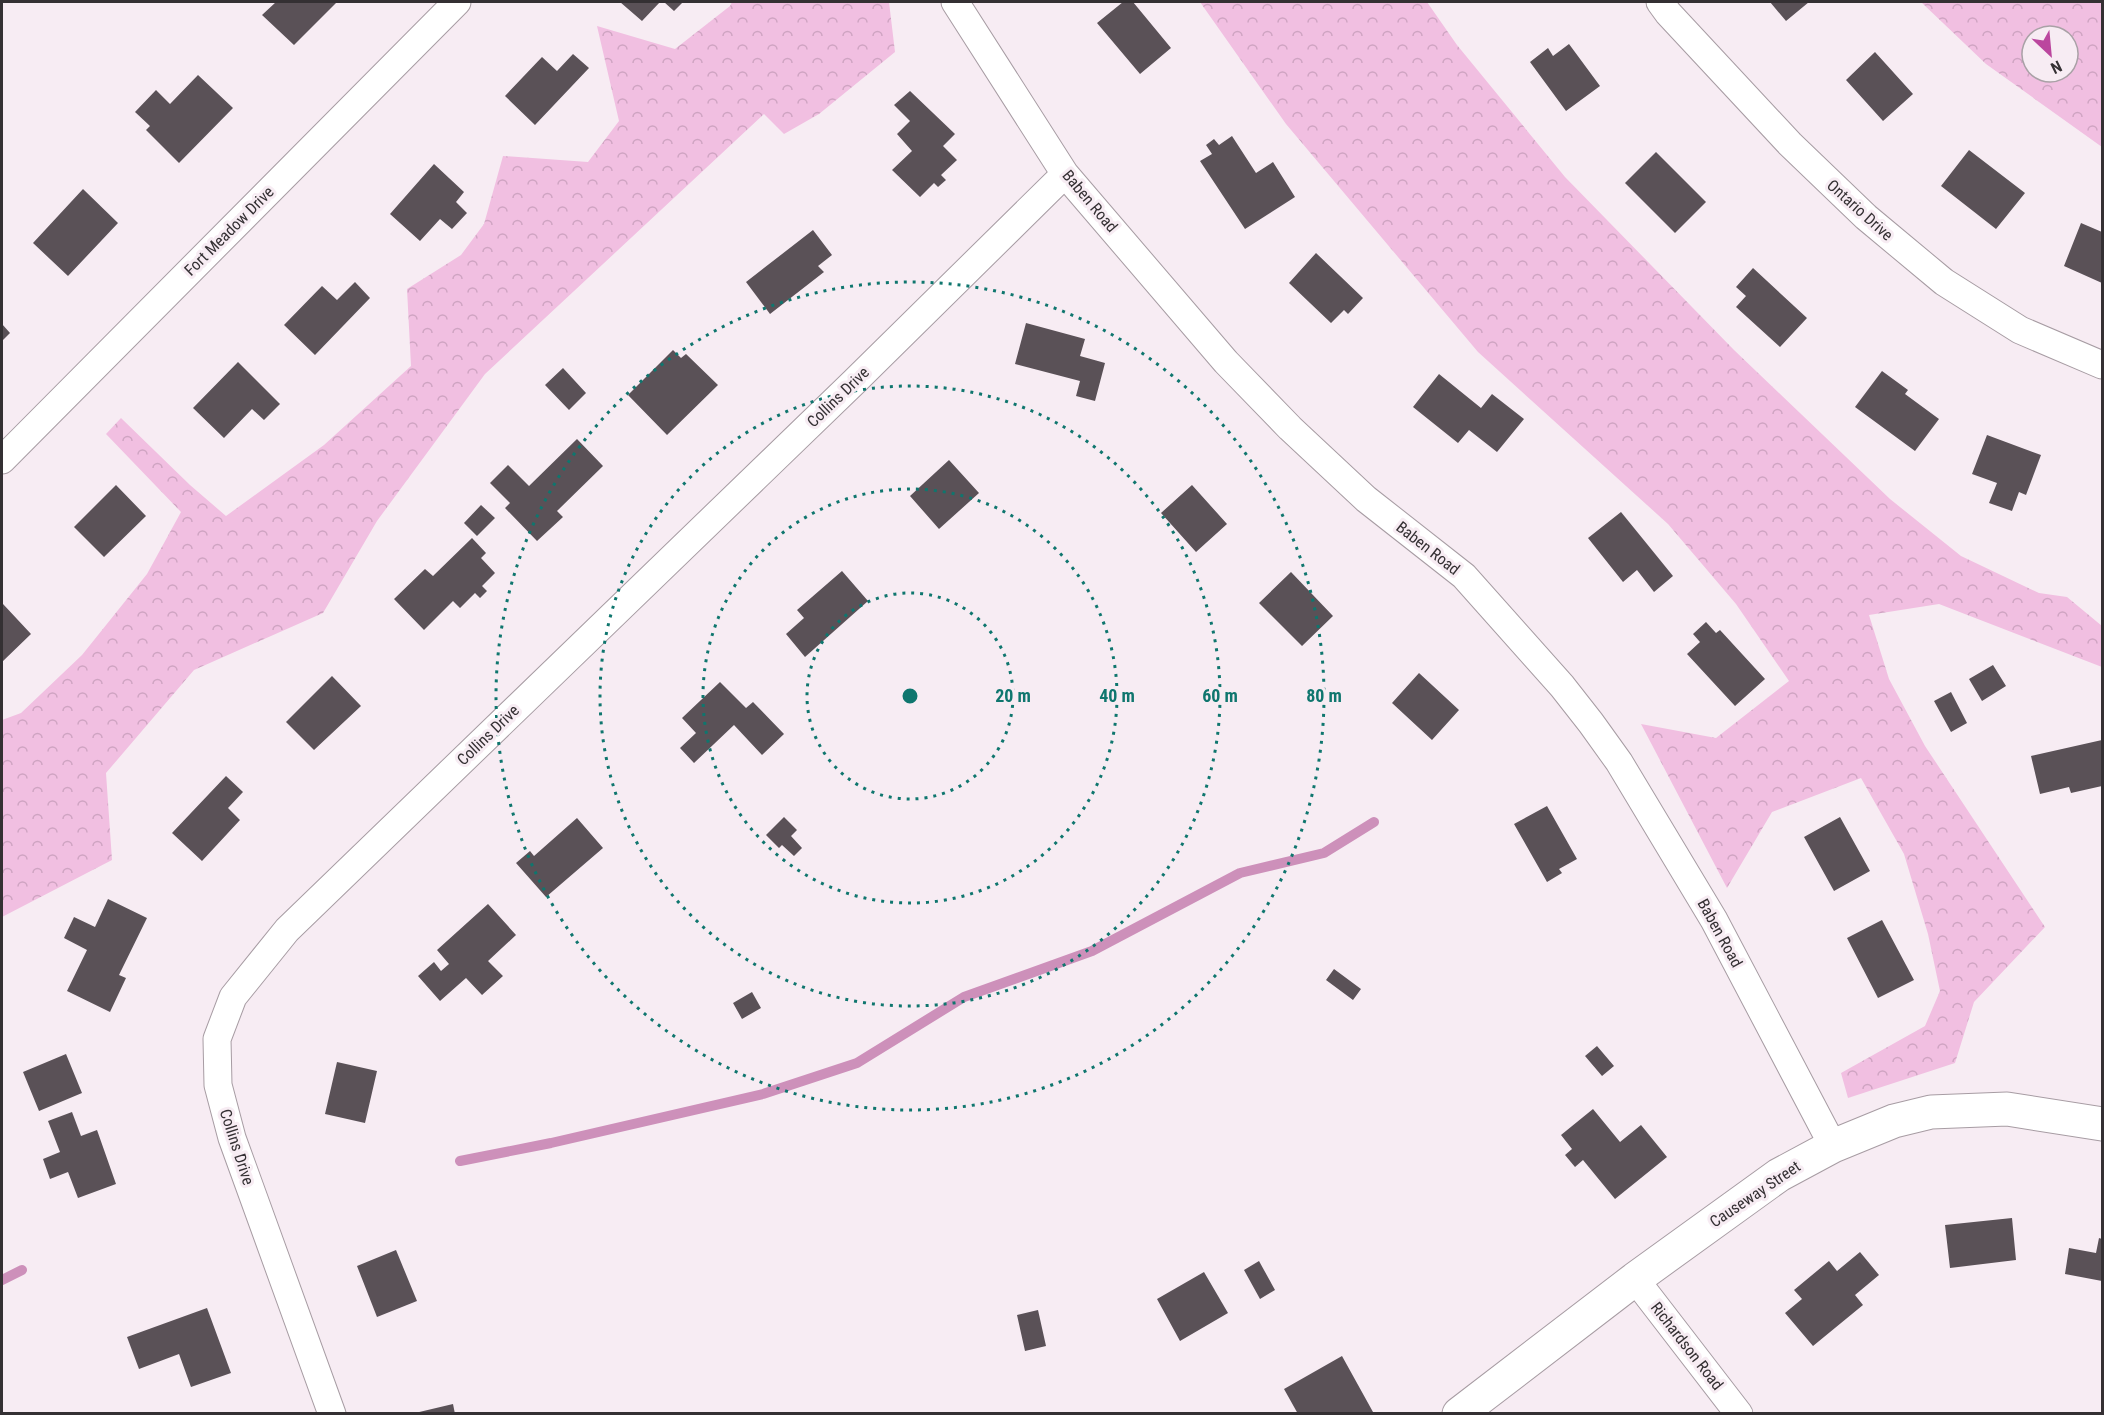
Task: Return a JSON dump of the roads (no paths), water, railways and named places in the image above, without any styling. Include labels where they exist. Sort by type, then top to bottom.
[{"type":"street","name":"Fort Meadow Drive","points":[[2,460],[458,2]]},
{"type":"street","name":"Baben Road","points":[[955,2],[1065,174],[1226,362],[1290,428],[1366,499],[1464,576],[1584,714],[1618,762],[1714,920],[1833,1146]]},
{"type":"street","name":"Ontario Drive","points":[[1660,2],[1790,144],[1866,217],[1944,282],[2020,330],[2103,365]]},
{"type":"street","name":"Collins Drive","points":[[332,1413],[232,1138],[218,1084],[217,1039],[233,997],[287,930],[854,382],[1065,174]]},
{"type":"street","name":"Causeway Street","points":[[1458,1413],[1635,1279],[1779,1175],[1833,1146],[1894,1121],[1931,1112],[2007,1109],[2103,1124]]},
{"type":"street","name":"Richardson Road","points":[[1635,1279],[1739,1413]]},
{"type":"waterway","points":[[460,1161],[551,1143],[763,1094],[857,1063],[964,997],[1092,951],[1240,873],[1324,853],[1374,822]]},
{"type":"waterway","points":[[2,1280],[22,1270]]}]
